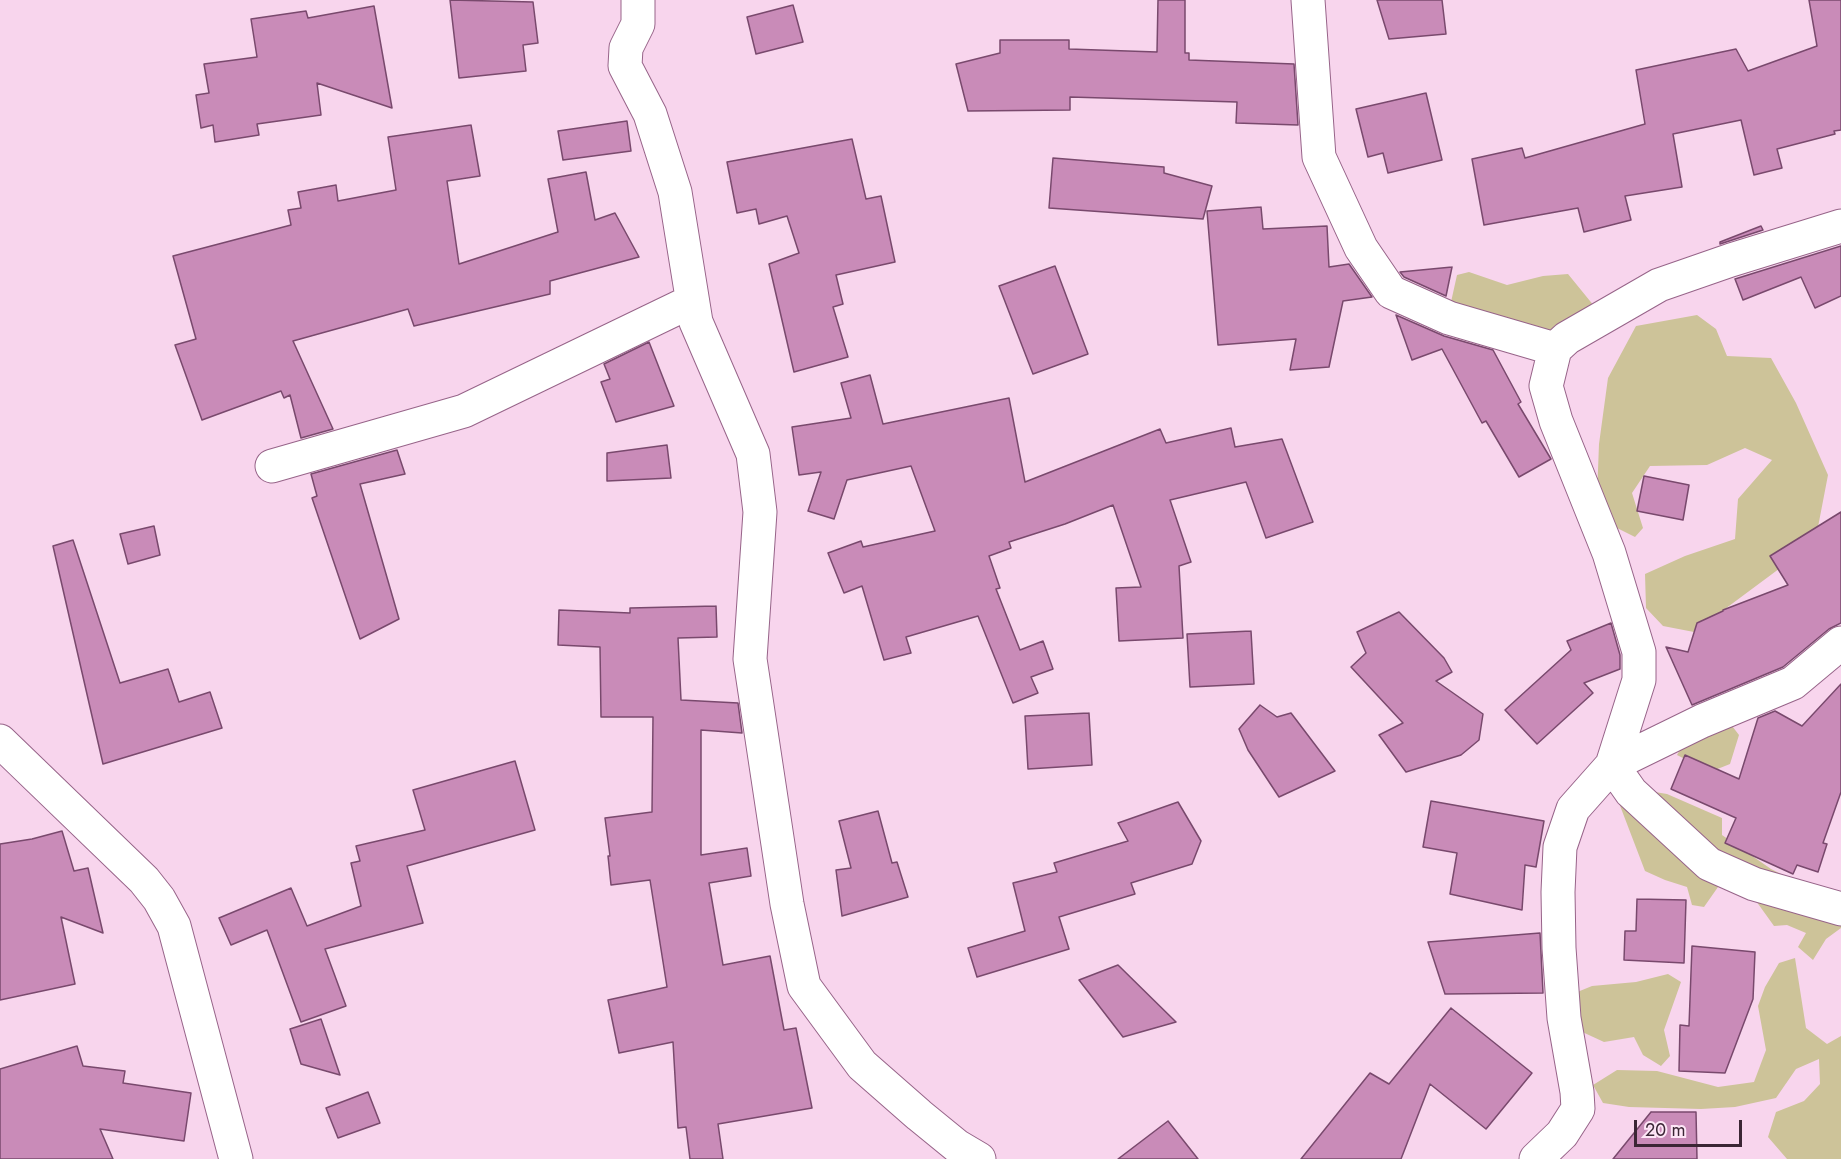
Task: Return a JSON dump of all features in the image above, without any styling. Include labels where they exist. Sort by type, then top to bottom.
[{"type":"street","points":[[638,0],[638,24],[626,48],[625,66],[650,114],[675,192],[696,322],[753,454],[760,512],[750,659],[787,904],[804,986],[862,1065],[918,1115],[957,1146],[979,1159]]},
{"type":"street","points":[[1308,0],[1319,157],[1361,248],[1391,291],[1449,318],[1555,349]]},
{"type":"street","points":[[1612,765],[1639,680],[1639,652],[1609,553],[1556,421],[1546,386],[1555,349],[1567,338],[1659,285],[1841,226]]},
{"type":"street","points":[[272,466],[464,411],[692,300]]},
{"type":"street","points":[[1536,1159],[1562,1134],[1578,1109],[1564,1018],[1558,892],[1560,847],[1574,809],[1612,765],[1702,721],[1793,683],[1841,643]]},
{"type":"street","points":[[0,741],[144,879],[159,899],[174,926],[236,1159]]},
{"type":"street","points":[[1612,765],[1631,792],[1709,864],[1754,884],[1841,909]]},
{"type":"shaded area","points":[[1469,272],[1507,285],[1543,276],[1568,274],[1612,328],[1583,349],[1536,353],[1451,302],[1457,275]]},
{"type":"shaded area","points":[[1697,315],[1716,329],[1727,356],[1771,358],[1796,403],[1828,475],[1818,527],[1795,557],[1694,632],[1663,626],[1646,608],[1645,574],[1685,556],[1735,539],[1738,499],[1772,460],[1745,448],[1707,465],[1650,466],[1632,493],[1643,528],[1635,537],[1613,526],[1597,496],[1599,444],[1608,378],[1636,326]]},
{"type":"shaded area","points":[[1729,722],[1739,735],[1730,764],[1710,772],[1677,755],[1686,739]]},
{"type":"shaded area","points":[[1649,791],[1667,794],[1722,818],[1722,835],[1771,869],[1831,899],[1841,913],[1841,928],[1826,939],[1813,960],[1798,947],[1806,933],[1787,925],[1774,926],[1746,887],[1718,887],[1704,907],[1692,905],[1687,887],[1645,871],[1619,803]]},
{"type":"shaded area","points":[[1795,958],[1806,1028],[1827,1044],[1841,1036],[1841,1159],[1787,1159],[1768,1137],[1776,1112],[1804,1101],[1820,1084],[1819,1059],[1796,1069],[1776,1098],[1735,1107],[1701,1109],[1629,1107],[1603,1103],[1593,1085],[1617,1070],[1657,1071],[1718,1087],[1754,1082],[1766,1050],[1758,1006],[1765,987],[1779,963]]},
{"type":"shaded area","points":[[1668,974],[1681,982],[1664,1030],[1670,1056],[1661,1066],[1643,1055],[1634,1037],[1604,1042],[1578,1030],[1570,995],[1592,986],[1636,982]]},
{"type":"building","points":[[450,0],[533,2],[538,43],[523,45],[526,71],[459,78]]},
{"type":"building","points":[[1158,0],[1185,0],[1185,53],[1189,53],[1189,60],[1294,64],[1298,125],[1236,123],[1237,102],[1070,97],[1070,110],[968,111],[956,64],[1000,53],[1000,40],[1069,40],[1069,49],[1157,52]]},
{"type":"building","points":[[1377,0],[1442,0],[1446,34],[1389,39]]},
{"type":"building","points":[[1809,0],[1841,0],[1841,130],[1834,131],[1835,134],[1777,149],[1782,168],[1754,175],[1741,120],[1673,134],[1682,187],[1625,196],[1631,220],[1584,232],[1578,208],[1484,225],[1472,159],[1522,148],[1525,158],[1645,124],[1636,70],[1736,49],[1748,71],[1817,46]]},
{"type":"building","points":[[793,5],[803,42],[756,54],[747,17]]},
{"type":"building","points":[[374,6],[392,108],[317,83],[321,115],[257,124],[259,135],[215,142],[213,125],[201,128],[196,95],[209,93],[204,64],[257,57],[251,19],[306,11],[308,18]]},
{"type":"building","points":[[1426,93],[1442,160],[1388,173],[1383,153],[1368,157],[1356,109]]},
{"type":"building","points":[[627,121],[631,151],[563,160],[558,131]]},
{"type":"building","points":[[471,125],[480,176],[447,181],[459,264],[558,232],[548,179],[586,172],[595,220],[615,213],[639,257],[550,281],[550,294],[414,326],[408,309],[293,341],[333,429],[301,438],[290,395],[284,398],[281,391],[202,420],[175,345],[196,339],[173,256],[291,225],[288,210],[301,208],[298,192],[336,185],[338,201],[396,190],[388,137]]},
{"type":"building","points":[[852,139],[866,199],[881,196],[895,262],[836,275],[843,304],[833,307],[848,357],[794,372],[769,264],[799,253],[787,216],[759,224],[756,209],[737,213],[727,162]]},
{"type":"building","points":[[1053,158],[1164,167],[1164,173],[1212,186],[1203,219],[1049,208]]},
{"type":"building","points":[[1261,207],[1263,229],[1327,226],[1329,267],[1349,264],[1372,297],[1343,301],[1329,367],[1290,370],[1296,339],[1218,345],[1207,211]]},
{"type":"building","points":[[1761,226],[1763,230],[1720,244],[1720,242]]},
{"type":"building","points":[[1841,246],[1841,296],[1815,308],[1801,277],[1743,300],[1735,279]]},
{"type":"building","points":[[1055,266],[1088,354],[1033,374],[999,286]]},
{"type":"building","points":[[1452,267],[1446,296],[1404,277],[1400,272]]},
{"type":"building","points":[[1396,315],[1444,336],[1493,350],[1521,402],[1518,404],[1551,459],[1519,477],[1486,421],[1482,423],[1442,349],[1412,360]]},
{"type":"building","points":[[649,342],[674,406],[616,422],[601,382],[610,379],[604,364]]},
{"type":"building","points":[[870,375],[883,424],[1009,398],[1025,482],[1160,429],[1166,443],[1231,428],[1235,447],[1282,439],[1313,522],[1266,538],[1246,482],[1170,500],[1191,562],[1179,566],[1183,638],[1119,641],[1116,588],[1141,587],[1113,505],[1065,524],[1009,542],[1011,548],[989,556],[1000,588],[996,589],[1020,650],[1043,641],[1053,669],[1031,677],[1038,693],[1013,703],[978,616],[906,637],[911,653],[884,660],[862,586],[844,593],[828,553],[861,541],[863,547],[935,531],[911,466],[847,480],[834,519],[808,511],[821,472],[799,475],[792,427],[851,418],[841,383]]},
{"type":"building","points":[[667,445],[671,478],[607,481],[607,453]]},
{"type":"building","points":[[397,450],[405,474],[360,484],[399,619],[360,639],[312,498],[317,496],[311,474]]},
{"type":"building","points":[[1644,476],[1689,485],[1683,520],[1637,511]]},
{"type":"building","points":[[1841,512],[1841,623],[1829,629],[1783,667],[1692,705],[1666,647],[1688,652],[1697,623],[1723,610],[1788,585],[1770,556]]},
{"type":"building","points":[[154,526],[160,555],[128,564],[120,534]]},
{"type":"building","points":[[73,540],[120,683],[168,669],[179,702],[210,692],[222,728],[103,764],[53,546]]},
{"type":"building","points":[[716,606],[717,637],[678,638],[681,700],[738,703],[742,733],[701,730],[701,855],[747,848],[751,876],[709,883],[723,965],[770,956],[784,1030],[796,1028],[812,1108],[718,1124],[723,1159],[690,1159],[686,1127],[678,1128],[673,1042],[619,1053],[608,1000],[667,987],[650,880],[611,885],[605,818],[652,812],[653,717],[601,717],[600,647],[558,645],[559,610],[630,613],[630,608]]},
{"type":"building","points":[[1399,612],[1444,658],[1452,672],[1436,681],[1483,714],[1479,740],[1461,755],[1406,772],[1379,735],[1403,723],[1351,667],[1366,653],[1357,632]]},
{"type":"building","points":[[1611,623],[1620,655],[1620,669],[1584,683],[1593,693],[1537,744],[1505,710],[1571,650],[1567,641]]},
{"type":"building","points":[[1251,631],[1254,684],[1190,687],[1187,634]]},
{"type":"building","points":[[1841,684],[1841,792],[1823,843],[1827,844],[1818,872],[1797,865],[1793,874],[1725,843],[1736,818],[1671,789],[1685,755],[1739,779],[1758,718],[1775,711],[1802,726]]},
{"type":"building","points":[[1260,705],[1277,717],[1291,713],[1335,771],[1279,797],[1248,750],[1239,729]]},
{"type":"building","points":[[1089,713],[1092,765],[1028,769],[1025,716]]},
{"type":"building","points":[[515,761],[535,830],[407,866],[423,923],[325,949],[346,1006],[301,1022],[267,930],[231,945],[219,918],[291,888],[307,926],[361,906],[351,863],[360,861],[356,846],[425,830],[413,790]]},
{"type":"building","points":[[1431,801],[1544,821],[1536,867],[1525,865],[1522,910],[1450,894],[1457,853],[1423,847]]},
{"type":"building","points":[[1178,802],[1201,841],[1192,864],[1131,883],[1135,894],[1059,917],[1069,949],[977,977],[968,948],[1025,931],[1013,883],[1057,872],[1054,863],[1128,841],[1118,823]]},
{"type":"building","points":[[878,811],[892,863],[897,862],[908,897],[842,916],[836,870],[851,868],[839,821]]},
{"type":"building","points":[[62,831],[74,871],[88,868],[103,933],[61,917],[75,984],[0,1000],[0,844]]},
{"type":"building","points":[[1637,899],[1686,900],[1684,963],[1624,960],[1625,931],[1636,931]]},
{"type":"building","points":[[1540,933],[1543,993],[1445,994],[1428,942]]},
{"type":"building","points":[[1692,946],[1755,952],[1753,999],[1725,1073],[1679,1071],[1680,1025],[1689,1026]]},
{"type":"building","points":[[1118,965],[1176,1022],[1123,1037],[1079,980]]},
{"type":"building","points":[[1451,1008],[1532,1073],[1486,1129],[1430,1084],[1401,1159],[1301,1159],[1370,1073],[1389,1084]]},
{"type":"building","points":[[321,1019],[340,1075],[301,1064],[290,1029]]},
{"type":"building","points":[[77,1046],[83,1066],[125,1071],[123,1083],[191,1093],[184,1141],[100,1129],[113,1159],[0,1159],[0,1069]]},
{"type":"building","points":[[368,1092],[380,1123],[338,1138],[326,1108]]},
{"type":"building","points":[[1651,1112],[1696,1112],[1697,1159],[1613,1159]]},
{"type":"building","points":[[1168,1121],[1198,1159],[1118,1159]]}]
